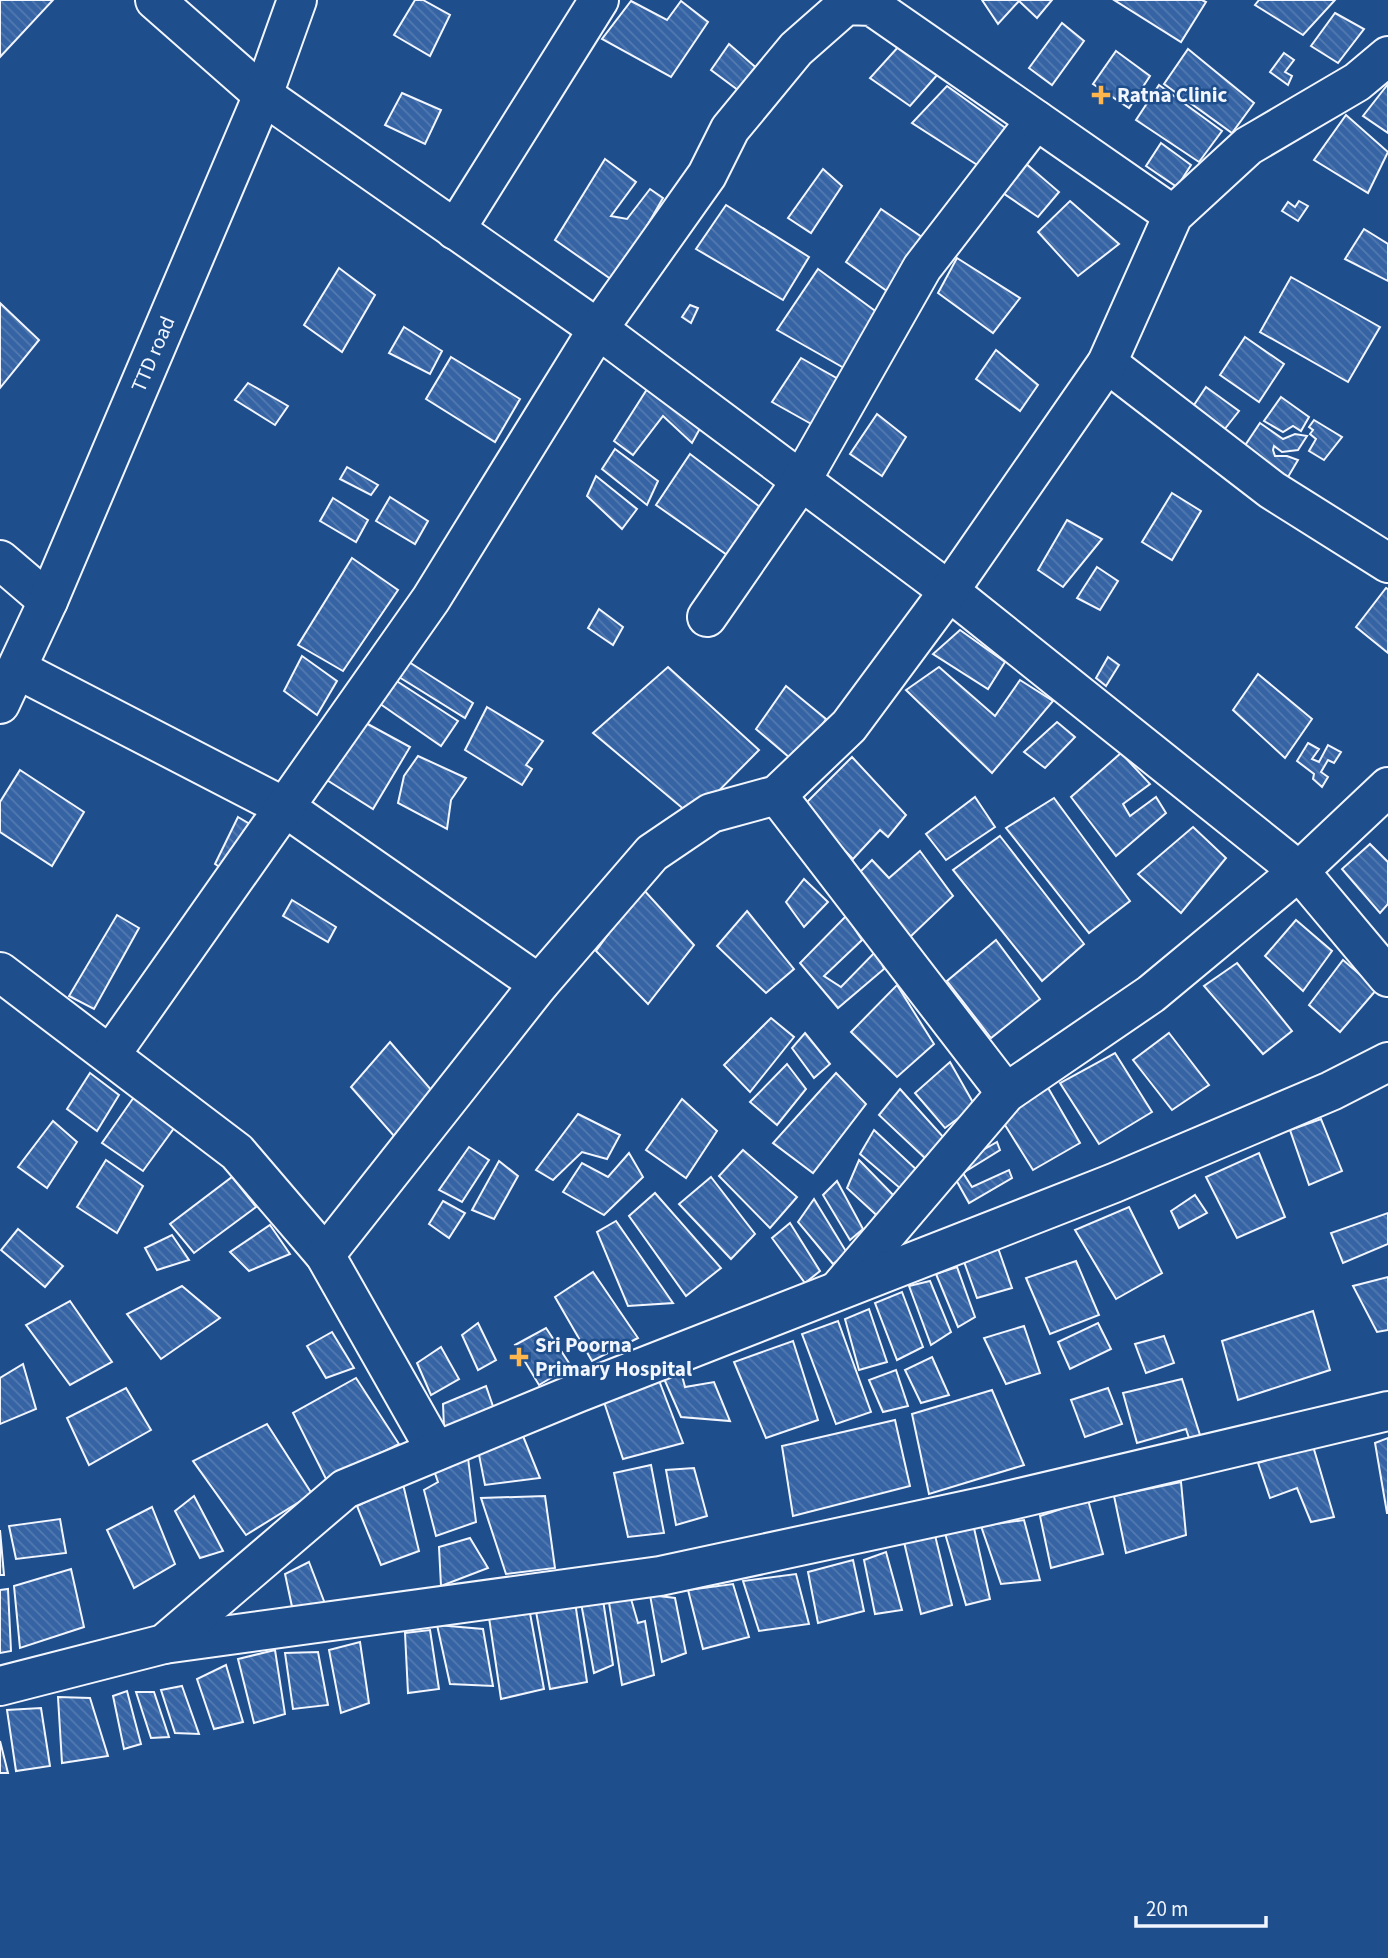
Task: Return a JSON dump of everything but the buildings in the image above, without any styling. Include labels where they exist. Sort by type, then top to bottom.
[{"type":"street","points":[[155,0],[263,95],[598,329],[949,591],[1299,871],[1388,977]]},
{"type":"street","name":"TTD road","points":[[0,704],[48,601],[263,95],[297,0]]},
{"type":"street","points":[[455,230],[599,0]]},
{"type":"street","points":[[111,1054],[431,599],[598,329],[707,175],[730,129],[796,49],[844,2],[872,6],[1173,215]]},
{"type":"street","points":[[326,1255],[539,984],[652,853],[711,813],[777,795],[849,726],[949,591],[1107,363],[1173,215],[1248,146],[1357,82],[1388,56]]},
{"type":"street","points":[[707,617],[802,481],[922,268],[1036,120]]},
{"type":"street","points":[[1107,363],[1272,490],[1388,563]]},
{"type":"street","points":[[0,560],[48,601]]},
{"type":"street","points":[[18,669],[286,808],[539,984]]},
{"type":"street","points":[[837,1291],[1006,1093],[1151,994],[1299,871],[1388,787]]},
{"type":"street","points":[[777,795],[1006,1093]]},
{"type":"street","points":[[0,972],[237,1152],[326,1255],[436,1451]]},
{"type":"street","points":[[164,1644],[345,1489],[577,1393],[1114,1183],[1331,1091],[1388,1062]]},
{"type":"street","points":[[0,1686],[164,1644],[660,1576],[986,1506],[1388,1410]]},
{"type":"place","name":"Ratna Clinic","points":[[1101,95]]},
{"type":"place","name":"Sri Poorna Primary Hospital","points":[[519,1357]]}]
